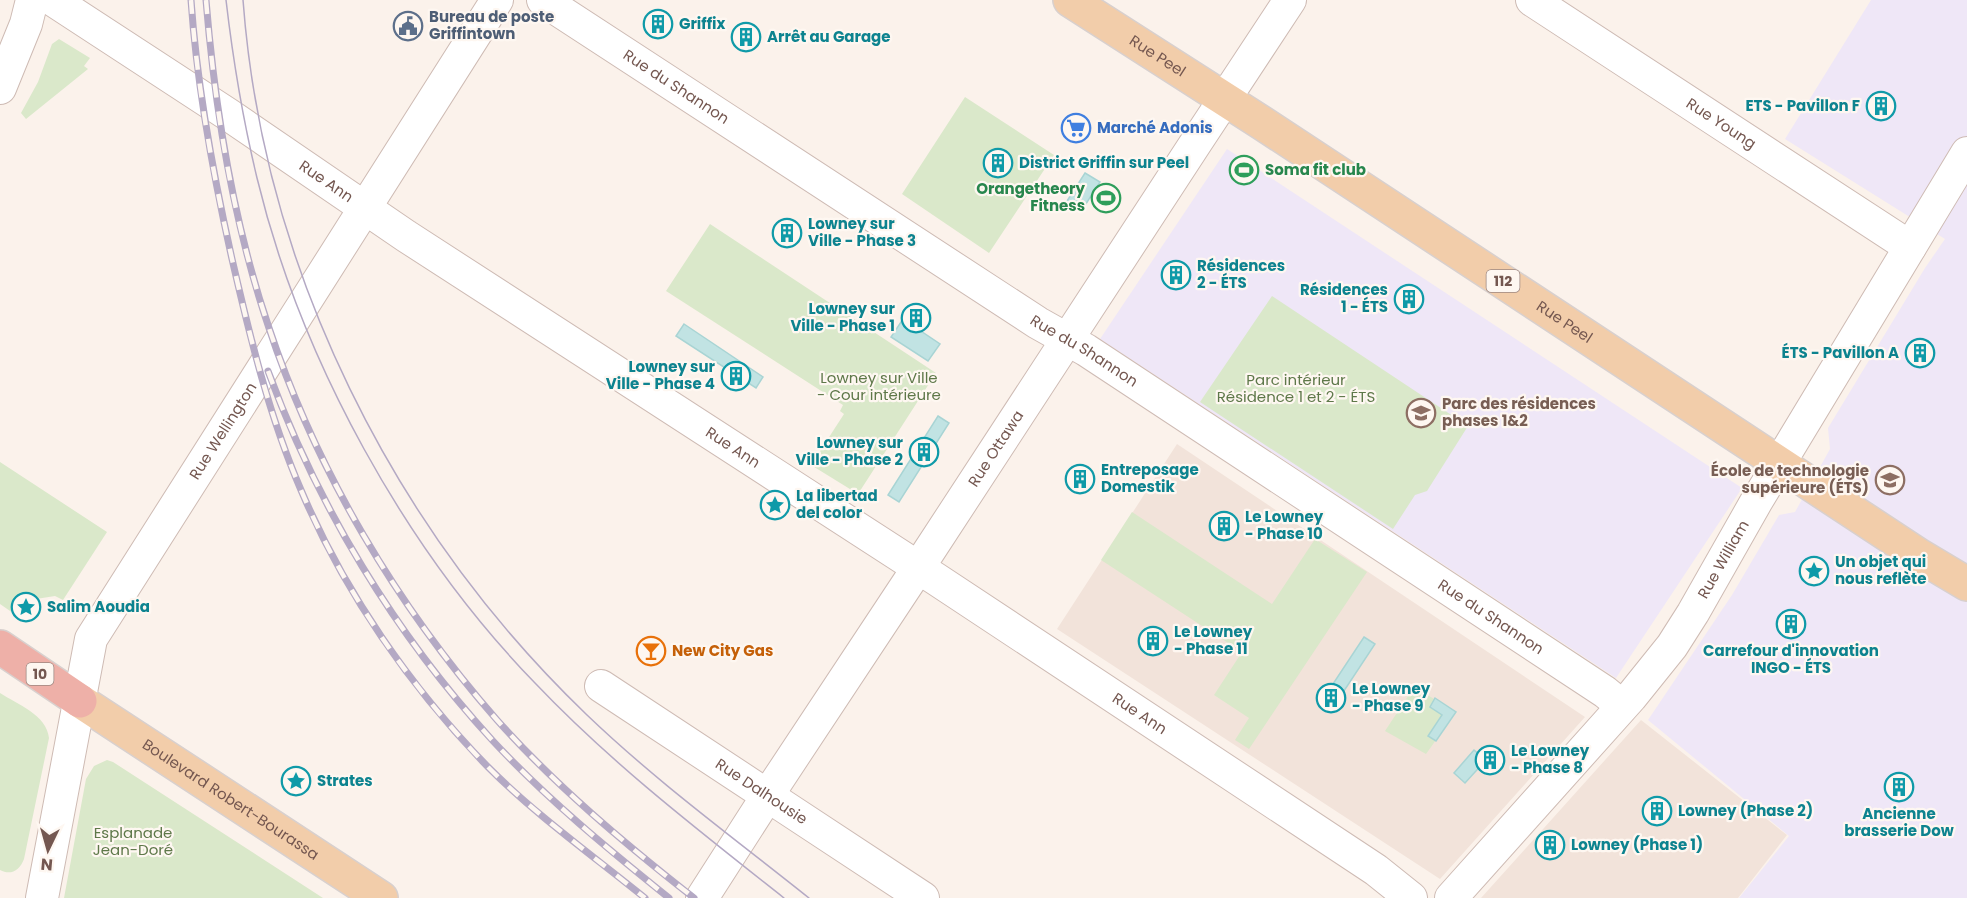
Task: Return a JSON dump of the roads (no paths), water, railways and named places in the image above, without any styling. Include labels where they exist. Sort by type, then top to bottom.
[{"type":"highway","name":"10","points":[[0,647],[80,701]]},
{"type":"main road","name":"Rue Peel","points":[[1071,0],[1920,556],[1967,584]]},
{"type":"main road","name":"Boulevard Robert-Bourassa","points":[[80,701],[381,898]]},
{"type":"street","points":[[0,88],[26,24],[32,0]]},
{"type":"street","name":"Rue Ann","points":[[53,0],[229,115],[406,236],[918,568],[1376,870],[1411,898]]},
{"type":"street","name":"Rue Wellington","points":[[42,898],[91,639],[497,0]]},
{"type":"street","name":"Rue du Shannon","points":[[543,0],[1038,323],[1068,340],[1387,547],[1612,696],[1622,706]]},
{"type":"street","name":"Rue Ottawa","points":[[702,898],[1290,0]]},
{"type":"street","name":"Rue Young","points":[[1532,0],[1910,247]]},
{"type":"street","name":"Rue William","points":[[1451,898],[1653,671],[1679,635],[1756,502],[1967,153]]},
{"type":"street","name":"Rue Dalhousie","points":[[601,686],[923,898]]},
{"type":"water","points":[[1085,173],[1100,182],[1082,210],[1067,201]]},
{"type":"water","points":[[903,319],[940,344],[928,361],[891,337]]},
{"type":"water","points":[[684,324],[763,377],[756,388],[676,336]]},
{"type":"water","points":[[938,416],[949,423],[899,502],[888,495]]},
{"type":"water","points":[[1364,637],[1375,644],[1334,706],[1323,699]]},
{"type":"water","points":[[1435,698],[1456,712],[1436,741],[1428,736],[1442,715],[1430,707]]},
{"type":"water","points":[[1474,750],[1486,760],[1465,783],[1454,773]]},
{"type":"tram line","points":[[226,0],[247,134],[276,246],[301,315],[330,382],[364,448],[402,512],[443,573],[488,630],[535,683],[594,741],[656,795],[784,898]]},
{"type":"tram line","points":[[243,0],[256,100],[278,199],[309,295],[350,389],[398,478],[454,563],[517,642],[587,715],[668,787],[809,898]]},
{"type":"railway","points":[[191,0],[197,65],[212,163],[246,318],[279,434],[318,528],[359,602],[382,637],[406,672],[460,737],[525,802],[645,898]]},
{"type":"railway","points":[[206,0],[220,125],[245,248],[288,382],[336,485],[394,584],[426,631],[497,720],[591,813],[694,898]]},
{"type":"railway","points":[[268,371],[310,471],[335,520],[362,567],[424,657],[493,741],[535,783],[578,823],[669,898]]},
{"type":"place","name":"Griffix","points":[[658,24]]},
{"type":"place","name":"Bureau de poste Griffintown","points":[[408,26]]},
{"type":"place","name":"Arrêt au Garage","points":[[746,37]]},
{"type":"place","name":"ETS - Pavillon F","points":[[1881,106]]},
{"type":"place","name":"Marché Adonis","points":[[1076,128]]},
{"type":"place","name":"District Griffin sur Peel","points":[[998,163]]},
{"type":"place","name":"Soma fit club","points":[[1244,170]]},
{"type":"place","name":"Orangetheory Fitness","points":[[1106,198]]},
{"type":"place","name":"Lowney sur Ville - Phase 3","points":[[787,233]]},
{"type":"place","name":"Résidences 2 - ÉTS","points":[[1176,275]]},
{"type":"place","name":"Résidences 1 - ÉTS","points":[[1409,299]]},
{"type":"place","name":"Lowney sur Ville - Phase 1","points":[[916,318]]},
{"type":"place","name":"ÉTS - Pavillon A","points":[[1920,353]]},
{"type":"place","name":"Lowney sur Ville - Phase 4","points":[[736,376]]},
{"type":"place","name":"Parc des résidences phases 1&2","points":[[1421,413]]},
{"type":"place","name":"Lowney sur Ville - Phase 2","points":[[924,452]]},
{"type":"place","name":"Entreposage Domestik","points":[[1080,479]]},
{"type":"place","name":"École de technologie supérieure (ÉTS)","points":[[1890,480]]},
{"type":"place","name":"La libertad del color","points":[[775,505]]},
{"type":"place","name":"Le Lowney - Phase 10","points":[[1224,526]]},
{"type":"place","name":"Un objet qui nous reflète","points":[[1814,571]]},
{"type":"place","name":"Salim Aoudia","points":[[26,607]]},
{"type":"place","name":"Carrefour d'innovation INGO - ÉTS","points":[[1791,624]]},
{"type":"place","name":"Le Lowney - Phase 11","points":[[1153,641]]},
{"type":"place","name":"New City Gas","points":[[651,651]]},
{"type":"place","name":"Le Lowney - Phase 9","points":[[1331,698]]},
{"type":"place","name":"Le Lowney - Phase 8","points":[[1490,760]]},
{"type":"place","name":"Strates","points":[[296,781]]},
{"type":"place","name":"Ancienne brasserie Dow","points":[[1899,787]]},
{"type":"place","name":"Lowney (Phase 2)","points":[[1657,811]]},
{"type":"place","name":"Lowney (Phase 1)","points":[[1550,845]]},
{"type":"park label","name":"Lowney sur Ville - Cour intérieure","points":[[879,386]]},
{"type":"park label","name":"Parc intérieur Résidence 1 et 2 - ÉTS","points":[[1296,388]]},
{"type":"park label","name":"Esplanade Jean-Doré","points":[[133,842]]}]
